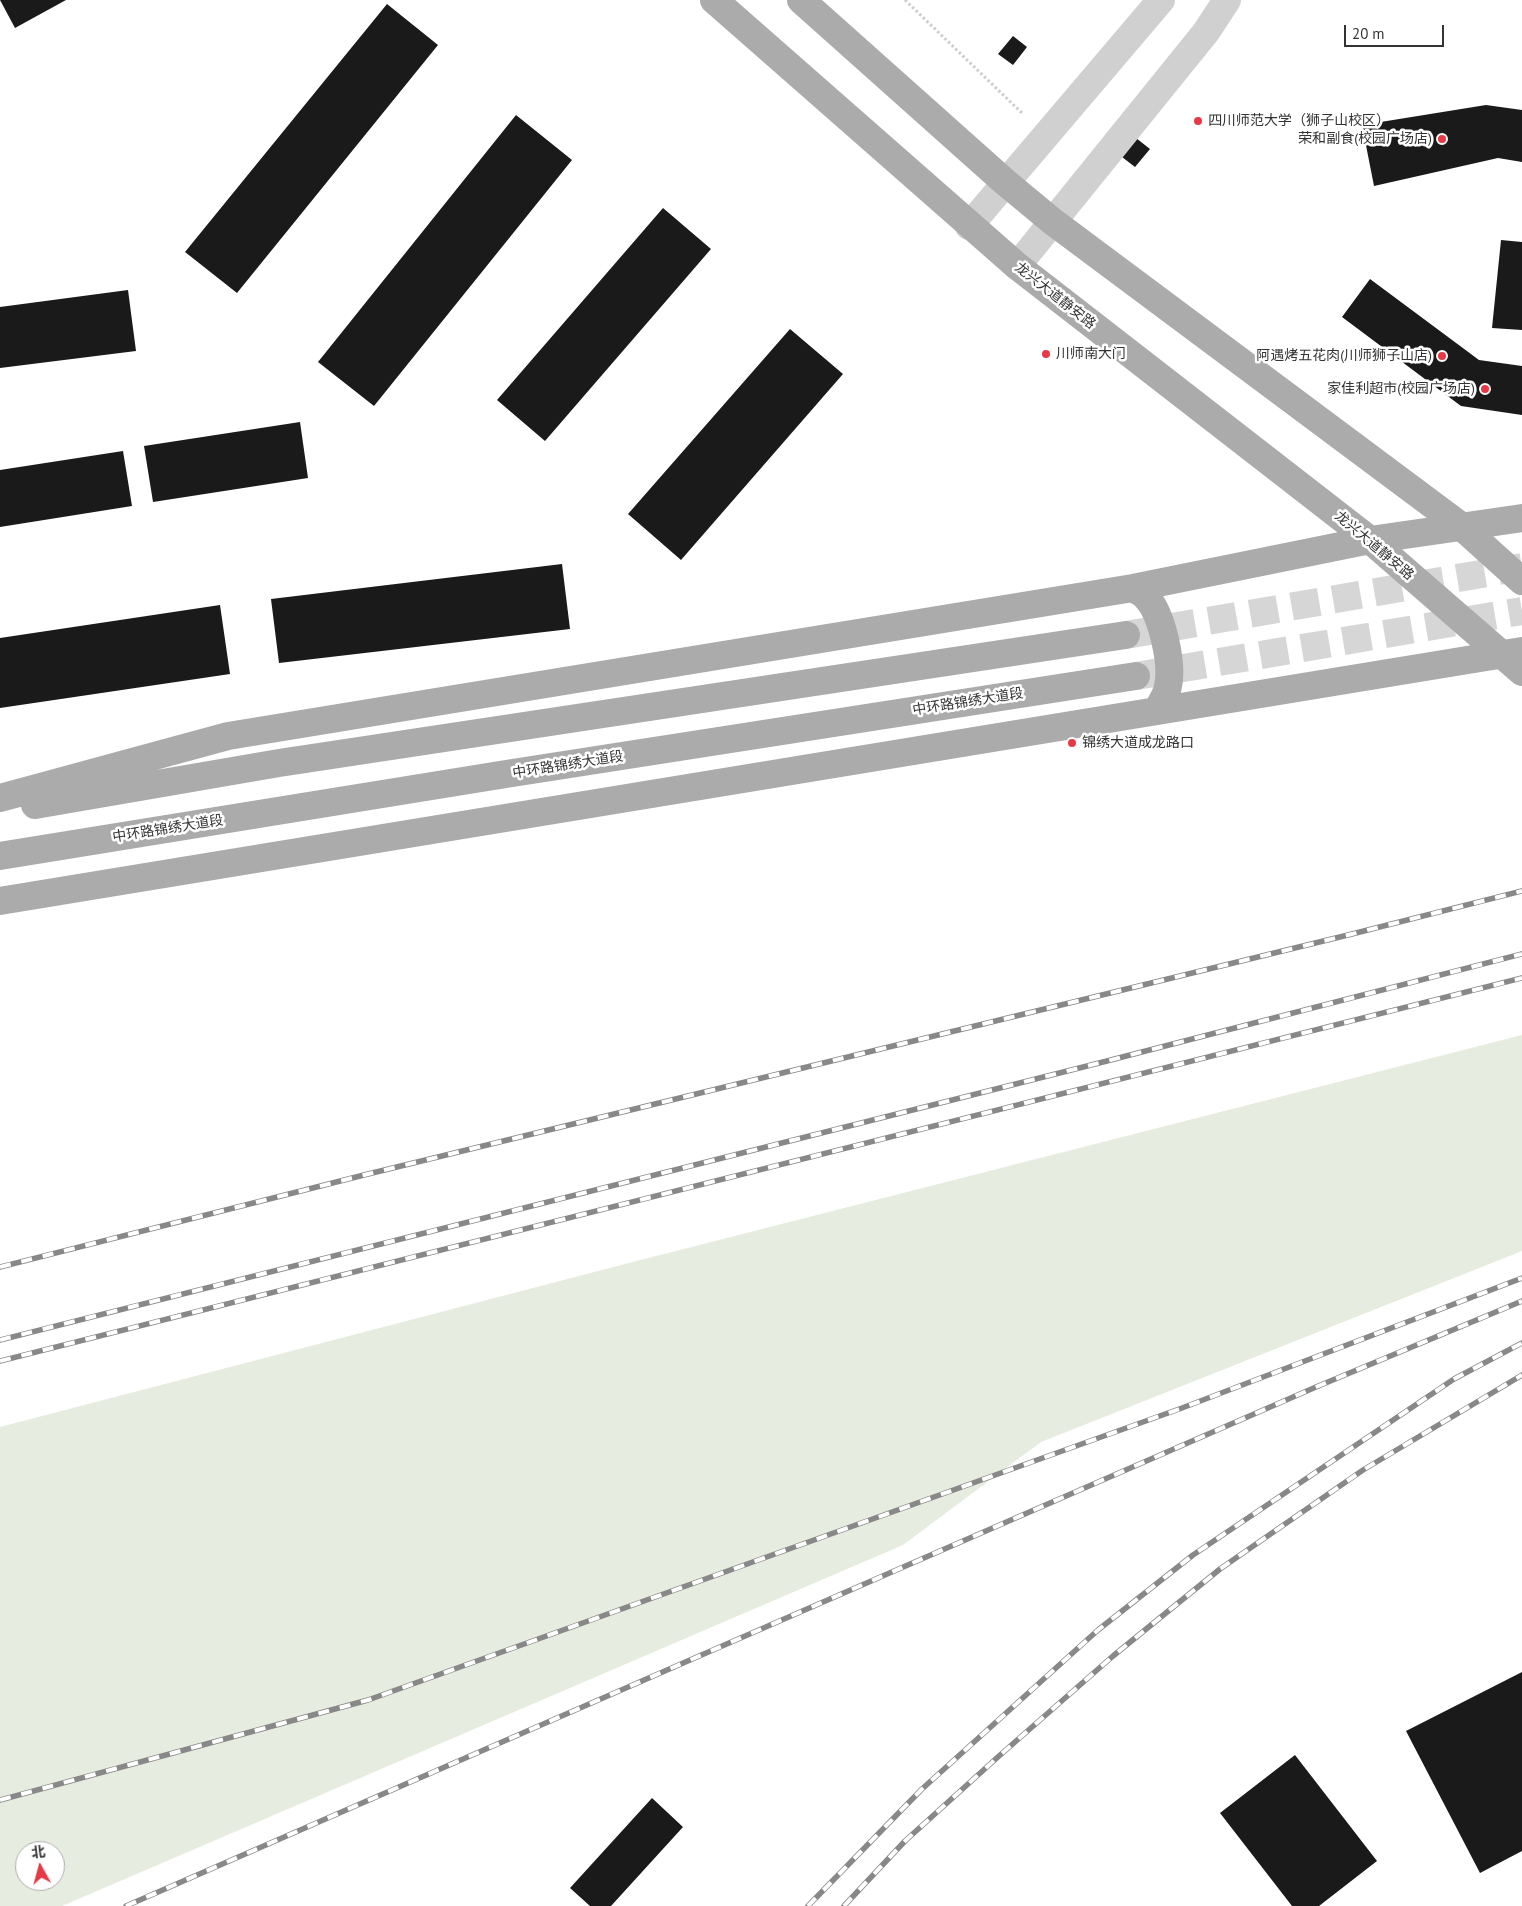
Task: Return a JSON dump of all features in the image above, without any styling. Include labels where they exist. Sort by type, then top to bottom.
[{"type":"main road","name":"龙兴大道静安路","points":[[714,0],[969,226],[1017,266],[1511,652],[1522,672]]},
{"type":"main road","points":[[801,0],[1052,221],[1461,526],[1522,581]]},
{"type":"main road","points":[[0,798],[228,736],[1133,588],[1370,540],[1522,518]]},
{"type":"main road","points":[[1133,588],[1147,597],[1159,620],[1166,643],[1169,661],[1168,687],[1156,711]]},
{"type":"main road","points":[[0,811],[279,763],[1126,635]]},
{"type":"main road","points":[[0,901],[1511,652]]},
{"type":"main road","name":"中环路锦绣大道段","points":[[0,856],[526,771],[1136,676]]},
{"type":"lane","points":[[969,226],[1161,0]]},
{"type":"lane","points":[[1017,266],[1206,32],[1227,0]]},
{"type":"path","points":[[905,0],[1045,136]]},
{"type":"shaded area","points":[[1522,1035],[1522,1251],[1041,1442],[903,1545],[62,1906],[0,1906],[0,1427],[625,1264]]},
{"type":"building","points":[[0,0],[66,0],[15,28]]},
{"type":"building","points":[[387,4],[438,45],[237,293],[185,252]]},
{"type":"building","points":[[1013,36],[1027,47],[1013,65],[998,54]]},
{"type":"building","points":[[1486,105],[1522,110],[1522,162],[1498,158],[1374,186],[1362,125]]},
{"type":"building","points":[[516,115],[572,160],[374,406],[318,362]]},
{"type":"building","points":[[1136,138],[1150,149],[1135,167],[1122,157]]},
{"type":"building","points":[[663,208],[711,249],[545,441],[497,400]]},
{"type":"building","points":[[1501,240],[1522,242],[1522,330],[1492,328]]},
{"type":"building","points":[[1370,279],[1479,360],[1522,366],[1522,415],[1461,406],[1342,317]]},
{"type":"building","points":[[128,290],[136,351],[0,368],[0,307]]},
{"type":"building","points":[[790,329],[843,374],[681,560],[628,514]]},
{"type":"building","points":[[300,422],[308,478],[153,502],[144,446]]},
{"type":"building","points":[[123,451],[132,506],[0,527],[0,470]]},
{"type":"building","points":[[562,564],[570,629],[279,663],[271,599]]},
{"type":"building","points":[[220,605],[230,674],[0,708],[0,638]]},
{"type":"building","points":[[1522,1672],[1522,1851],[1480,1873],[1406,1731]]},
{"type":"building","points":[[1295,1755],[1377,1861],[1319,1906],[1292,1906],[1220,1813]]},
{"type":"building","points":[[652,1798],[683,1827],[611,1906],[590,1906],[570,1888]]},
{"type":"tunnel","points":[[1126,635],[1522,567]]},
{"type":"tunnel","points":[[1136,676],[1522,611]]},
{"type":"railway","points":[[0,1267],[364,1175],[1522,891]]},
{"type":"railway","points":[[0,1340],[1103,1062],[1522,954]]},
{"type":"railway","points":[[0,1361],[1522,978]]},
{"type":"railway","points":[[0,1800],[368,1700],[1182,1408],[1522,1278]]},
{"type":"railway","points":[[126,1906],[1316,1387],[1522,1301]]},
{"type":"railway","points":[[808,1906],[922,1789],[1098,1630],[1193,1555],[1454,1379],[1522,1343]]},
{"type":"railway","points":[[844,1906],[905,1841],[999,1756],[1113,1656],[1220,1569],[1363,1470],[1522,1375]]},
{"type":"place","name":"四川师范大学（狮子山校区）","points":[[1198,121]]},
{"type":"place","name":"荣和副食(校园广场店)","points":[[1442,139]]},
{"type":"place","name":"川师南大门","points":[[1046,354]]},
{"type":"place","name":"阿遇烤五花肉(川师狮子山店)","points":[[1442,356]]},
{"type":"place","name":"家佳利超市(校园广场店)","points":[[1485,389]]},
{"type":"place","name":"锦绣大道成龙路口","points":[[1072,743]]}]
